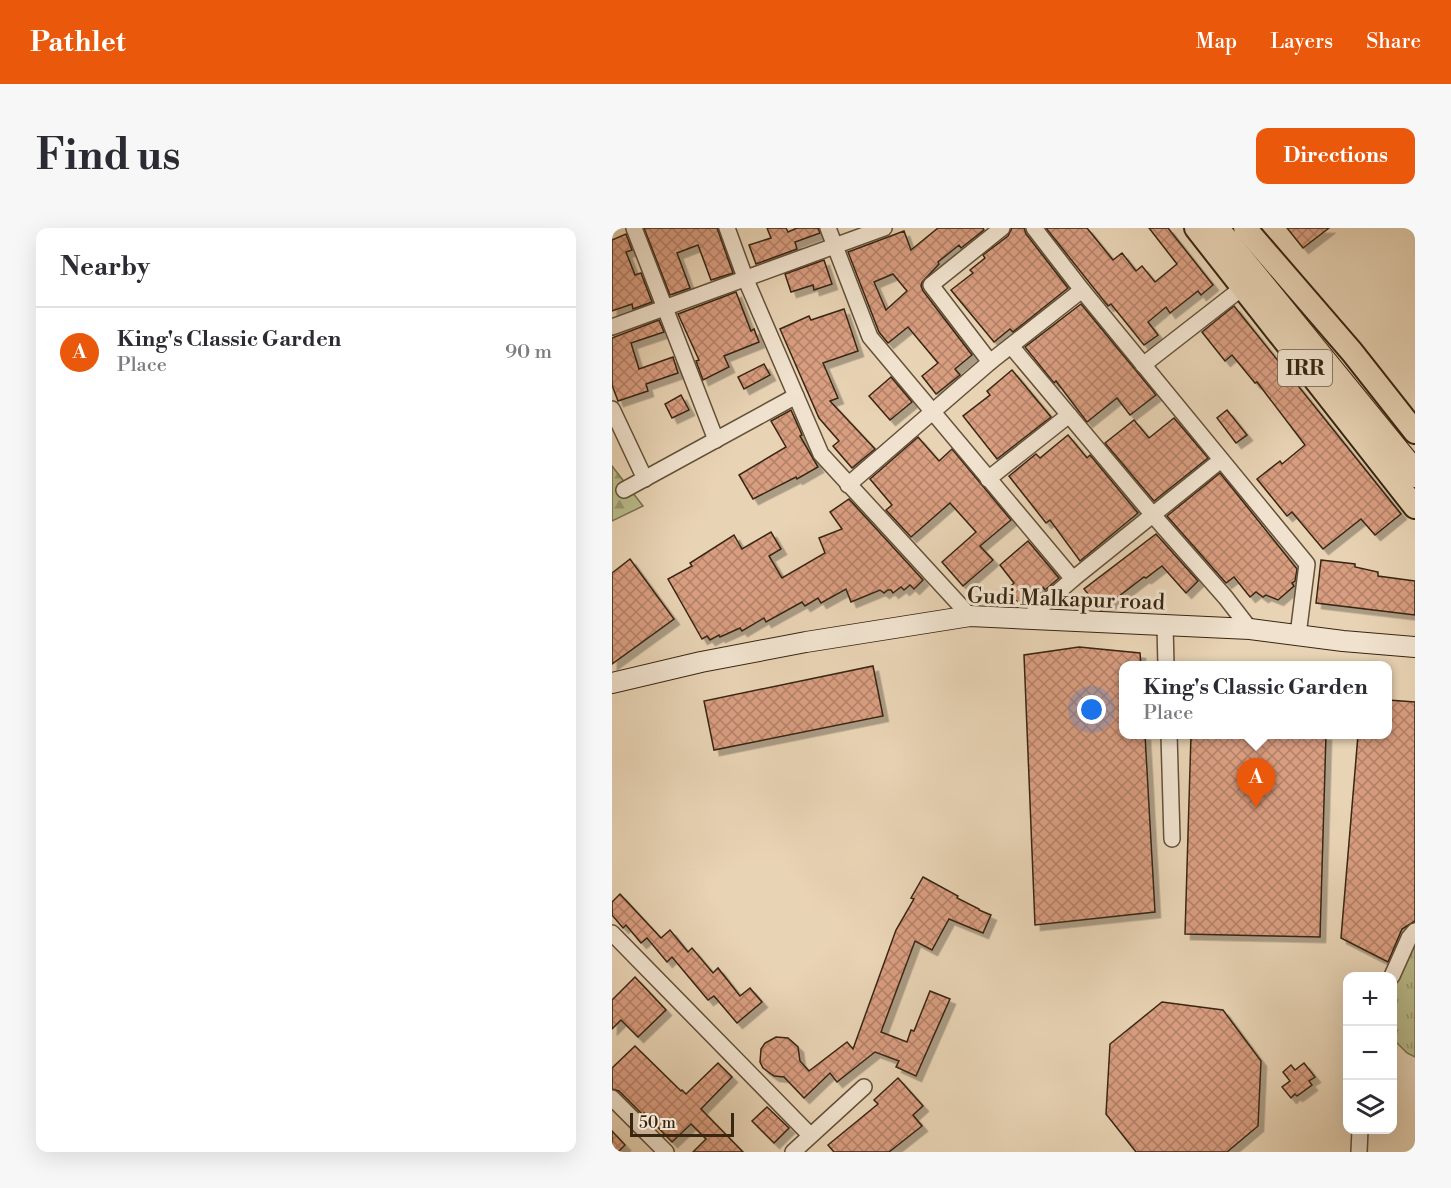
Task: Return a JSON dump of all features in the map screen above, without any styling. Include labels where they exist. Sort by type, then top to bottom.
[{"type":"highway","points":[[1215,228],[1415,474]]},
{"type":"highway","points":[[1237,228],[1415,446]]},
{"type":"main road","name":"IRR","points":[[1196,228],[1415,507]]},
{"type":"main road","name":"IRR","points":[[1245,228],[1352,352],[1415,432]]},
{"type":"street","points":[[634,228],[716,440]]},
{"type":"street","points":[[727,228],[746,280],[821,454],[970,616]]},
{"type":"street","points":[[828,228],[870,337],[1073,579]]},
{"type":"street","points":[[612,327],[884,228]]},
{"type":"street","points":[[990,362],[931,285],[1002,228]]},
{"type":"street","points":[[1034,228],[1306,564],[1298,635]]},
{"type":"street","points":[[1143,365],[1242,288]]},
{"type":"street","points":[[849,485],[990,362],[1082,290]]},
{"type":"street","points":[[1011,346],[1250,629]]},
{"type":"street","points":[[624,490],[796,396]]},
{"type":"street","points":[[612,409],[645,479]]},
{"type":"street","points":[[988,479],[1069,415]]},
{"type":"street","points":[[1027,619],[1221,460]]},
{"type":"street","name":"Gudi Malkapur road","points":[[612,683],[701,662],[806,642],[970,616],[1250,629],[1343,641],[1415,647]]},
{"type":"street","points":[[1165,626],[1167,661]]},
{"type":"street","points":[[1169,739],[1172,839]]},
{"type":"street","points":[[1396,972],[1409,958],[1409,938],[1415,931]]},
{"type":"street","points":[[612,933],[810,1135]]},
{"type":"street","points":[[793,1152],[864,1087]]},
{"type":"street","points":[[612,1098],[661,1150]]},
{"type":"street","points":[[1359,1152],[1360,1134]]},
{"type":"green space","points":[[612,466],[643,506],[612,521]]},
{"type":"green space","points":[[1415,939],[1415,1057],[1397,1043],[1397,973]]},
{"type":"building","points":[[644,228],[717,228],[733,273],[711,280],[698,245],[677,253],[690,288],[670,295]]},
{"type":"building","points":[[767,228],[786,228],[788,232],[797,228],[818,228],[820,233],[795,242],[797,249],[756,264],[749,245],[771,238]]},
{"type":"building","points":[[938,228],[983,228],[984,230],[961,248],[959,245],[938,262],[939,264],[922,282],[923,291],[972,355],[955,369],[960,375],[936,394],[922,376],[938,363],[908,327],[888,343],[879,332],[848,252],[904,231],[911,250]],"holes":[[[893,274],[907,291],[886,310],[874,282]]]},
{"type":"building","points":[[1012,228],[1024,228],[1026,234],[1068,288],[1013,332],[1010,329],[994,342],[951,290],[973,273],[970,270],[985,258],[983,255],[1008,236]]},
{"type":"building","points":[[1046,228],[1087,228],[1113,260],[1122,253],[1136,271],[1142,266],[1155,282],[1177,264],[1149,228],[1168,228],[1213,285],[1201,295],[1198,291],[1170,313],[1166,307],[1148,322],[1158,335],[1144,345],[1111,304],[1108,306]]},
{"type":"building","points":[[1287,228],[1329,228],[1303,248]]},
{"type":"building","points":[[626,234],[632,250],[626,252],[635,275],[641,273],[652,302],[633,309],[632,304],[612,311],[612,240]]},
{"type":"building","points":[[824,260],[832,284],[814,290],[813,285],[791,292],[785,274]]},
{"type":"building","points":[[736,292],[751,331],[754,329],[759,342],[724,356],[729,367],[703,380],[696,361],[699,360],[678,314]]},
{"type":"building","points":[[1081,304],[1156,395],[1130,415],[1117,398],[1087,422],[1056,381],[1054,383],[1025,347]]},
{"type":"building","points":[[1234,306],[1401,514],[1375,535],[1361,519],[1323,549],[1292,512],[1287,516],[1257,479],[1280,461],[1282,464],[1305,445],[1257,382],[1255,383],[1232,355],[1225,361],[1202,332]]},
{"type":"building","points":[[844,309],[858,351],[823,363],[838,398],[830,401],[875,449],[852,468],[833,446],[839,441],[819,418],[780,329],[809,316],[811,320]]},
{"type":"building","points":[[659,320],[664,332],[631,343],[639,369],[673,357],[678,373],[646,384],[648,391],[618,401],[612,385],[612,338]]},
{"type":"building","points":[[764,364],[770,375],[744,389],[738,377]]},
{"type":"building","points":[[1012,370],[1051,417],[997,459],[963,416],[990,395],[987,391]]},
{"type":"building","points":[[891,377],[912,402],[890,420],[869,396]]},
{"type":"building","points":[[681,395],[689,410],[672,418],[665,404]]},
{"type":"building","points":[[791,410],[802,435],[800,436],[818,467],[753,499],[739,475],[786,447],[771,421]]},
{"type":"building","points":[[1227,410],[1247,435],[1236,443],[1217,418]]},
{"type":"building","points":[[1174,418],[1208,458],[1154,501],[1105,443],[1134,420],[1149,438]]},
{"type":"building","points":[[1068,435],[1087,458],[1090,455],[1138,513],[1080,561],[1050,520],[1046,523],[1009,476],[1036,454],[1040,458]]},
{"type":"building","points":[[918,437],[939,461],[952,449],[1011,520],[980,546],[993,560],[963,586],[942,562],[976,532],[950,503],[911,537],[886,510],[892,505],[870,479]]},
{"type":"building","points":[[1220,473],[1297,569],[1295,581],[1292,583],[1294,586],[1278,600],[1266,595],[1263,597],[1256,592],[1250,597],[1234,577],[1226,583],[1167,516]]},
{"type":"building","points":[[849,499],[923,580],[914,589],[910,585],[904,590],[901,587],[893,593],[891,590],[884,593],[880,590],[851,602],[846,589],[821,603],[818,598],[805,606],[802,602],[766,622],[764,618],[742,631],[740,628],[710,640],[707,636],[702,639],[668,579],[692,566],[690,563],[734,535],[742,549],[771,532],[781,549],[769,556],[782,578],[825,553],[819,538],[842,529],[830,512]]},
{"type":"building","points":[[1156,534],[1198,581],[1186,593],[1162,566],[1101,610],[1084,589]]},
{"type":"building","points":[[1028,541],[1059,578],[1045,590],[1043,587],[1021,606],[1007,590],[1014,583],[1000,565]]},
{"type":"building","points":[[630,559],[674,619],[612,664],[612,573]]},
{"type":"building","points":[[1321,560],[1355,564],[1355,567],[1378,572],[1378,576],[1415,581],[1415,615],[1316,603]]},
{"type":"building","points":[[1079,647],[1140,653],[1141,661],[1119,661],[1119,739],[1145,739],[1155,912],[1035,925],[1024,655]]},
{"type":"building","points":[[873,666],[883,716],[714,750],[704,701]]},
{"type":"building","points":[[1392,700],[1415,702],[1415,921],[1402,929],[1388,962],[1341,938],[1358,739],[1392,739]]},
{"type":"building","points":[[1191,739],[1326,739],[1320,937],[1185,934]]},
{"type":"building","points":[[923,877],[991,915],[983,933],[949,919],[932,950],[915,941],[881,1032],[907,1042],[911,1030],[914,1031],[930,991],[950,999],[916,1076],[896,1067],[899,1061],[875,1052],[837,1082],[830,1073],[804,1098],[784,1077],[774,1076],[763,1068],[760,1062],[761,1049],[765,1043],[776,1037],[788,1038],[798,1047],[800,1061],[809,1071],[847,1042],[853,1049],[896,930],[914,899],[911,898]]},
{"type":"building","points":[[620,894],[661,938],[670,930],[688,952],[692,948],[713,973],[718,968],[740,996],[750,988],[762,1002],[737,1023],[714,996],[708,1000],[672,957],[667,962],[647,938],[641,943],[626,925],[623,928],[612,915],[612,902]]},
{"type":"building","points":[[635,977],[666,1010],[638,1037],[621,1020],[612,1029],[612,1000]]},
{"type":"building","points":[[1162,1002],[1223,1010],[1261,1061],[1258,1126],[1227,1152],[1136,1152],[1106,1114],[1110,1044]]},
{"type":"building","points":[[635,1046],[686,1094],[718,1063],[732,1077],[701,1109],[743,1152],[693,1152],[706,1139],[691,1124],[672,1142],[644,1113],[643,1115],[619,1091],[612,1089],[612,1068]]},
{"type":"building","points":[[1304,1063],[1315,1077],[1309,1081],[1312,1085],[1291,1098],[1282,1087],[1290,1081],[1283,1072],[1291,1065],[1295,1070]]},
{"type":"building","points":[[898,1078],[923,1106],[913,1115],[922,1126],[889,1152],[834,1152],[828,1145],[878,1104],[874,1100]]},
{"type":"building","points":[[767,1107],[789,1128],[774,1143],[752,1121]]},
{"type":"building","points":[[612,1131],[625,1145],[618,1152],[612,1152]]},
{"type":"place","name":"King's Classic Garden","points":[[1256,808]]}]
